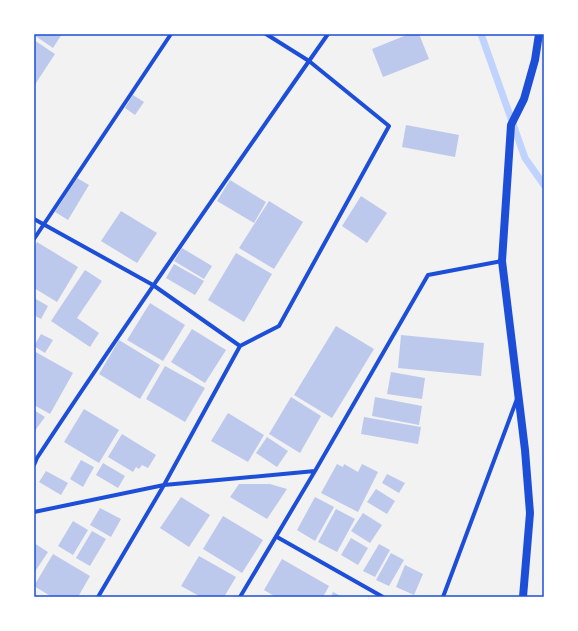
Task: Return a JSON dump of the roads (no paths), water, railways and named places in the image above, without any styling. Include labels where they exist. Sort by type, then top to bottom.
[{"type":"main road","points":[[523,597],[530,513],[519,395],[502,261],[511,125],[524,99],[539,34]]},
{"type":"street","points":[[34,239],[171,34]]},
{"type":"street","points":[[98,597],[164,485],[240,346],[279,326],[389,126],[309,61],[266,34]]},
{"type":"street","points":[[34,465],[73,403],[153,284],[328,34]]},
{"type":"street","points":[[34,219],[153,284],[240,346]]},
{"type":"street","points":[[240,597],[277,537],[428,275],[502,261]]},
{"type":"street","points":[[443,597],[519,395]]},
{"type":"street","points":[[34,512],[164,485],[315,471]]},
{"type":"street","points":[[277,537],[383,597]]},
{"type":"waterway","points":[[481,34],[525,158],[544,185]]}]
